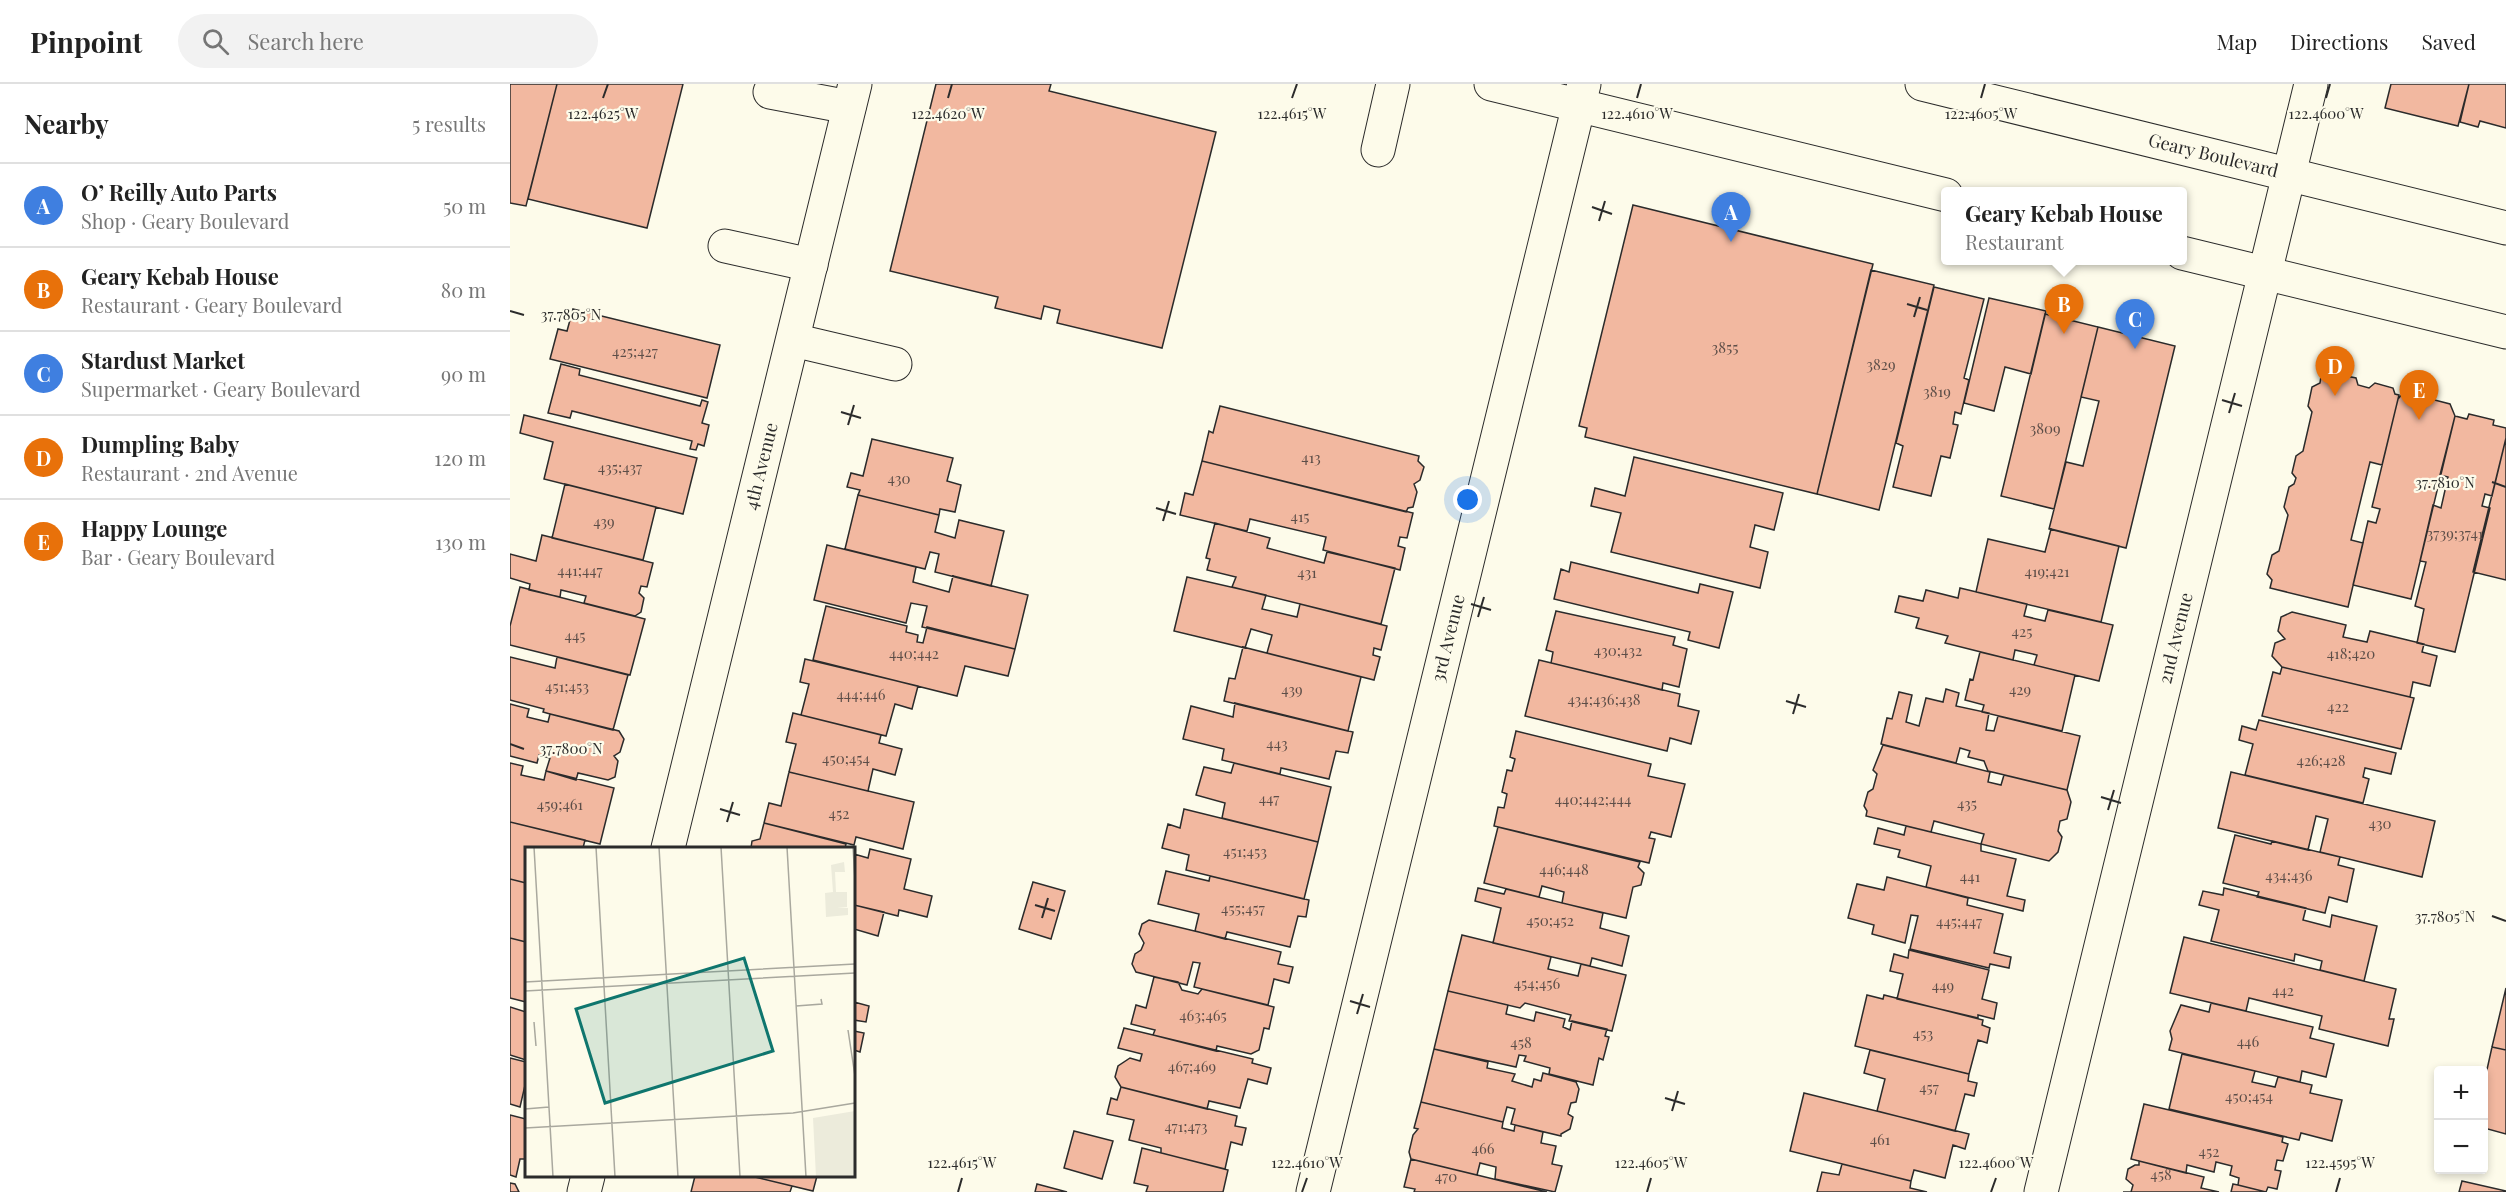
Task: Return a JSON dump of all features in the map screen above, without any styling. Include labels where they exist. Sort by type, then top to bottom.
[{"type":"street","points":[[1378,150],[1394,84]]},
{"type":"street","points":[[1491,84],[1581,95],[1941,194]]},
{"type":"street","name":"Geary Boulevard","points":[[1922,84],[1987,92],[2289,174],[2506,228]]},
{"type":"street","name":"2nd Avenue","points":[[2041,1192],[2312,84]]},
{"type":"street","points":[[770,92],[852,96]]},
{"type":"street","name":"3rd Avenue","points":[[1313,1192],[1581,95]]},
{"type":"street","name":"4th Avenue","points":[[668,847],[852,96]]},
{"type":"street","points":[[725,246],[811,265]]},
{"type":"street","points":[[2187,254],[2506,332]]},
{"type":"street","points":[[792,340],[895,364]]},
{"type":"street","points":[[584,1192],[588,1177]]},
{"type":"building","points":[[510,84],[557,84],[526,206],[510,203]]},
{"type":"building","points":[[557,84],[683,84],[647,228],[528,199]]},
{"type":"building","points":[[936,84],[1051,84],[1049,91],[1216,132],[1162,348],[1057,323],[1060,310],[1044,306],[1041,319],[995,308],[998,297],[890,271]]},
{"type":"building","points":[[2391,84],[2469,84],[2458,126],[2385,108]]},
{"type":"building","points":[[2469,84],[2506,84],[2506,128],[2480,121],[2478,127],[2460,122]]},
{"type":"building","points":[[1633,205],[1873,264],[1817,494],[1585,437],[1587,428],[1579,426]]},
{"type":"building","points":[[1871,270],[1934,285],[1879,510],[1817,494]]},
{"type":"building","points":[[1934,287],[1984,299],[1964,378],[1969,380],[1961,414],[1955,412],[1953,424],[1958,425],[1950,458],[1941,456],[1931,496],[1893,487],[1903,446],[1896,443]]},
{"type":"building","points":[[1989,298],[2046,311],[2031,374],[2005,367],[1994,411],[1964,403]]},
{"type":"building","points":[[573,309],[720,345],[707,398],[550,359],[558,329],[567,331]]},
{"type":"building","points":[[2045,314],[2098,327],[2054,509],[2001,496]]},
{"type":"building","points":[[2098,327],[2175,346],[2126,548],[2049,529],[2066,462],[2083,466],[2099,401],[2081,397]]},
{"type":"building","points":[[561,364],[580,369],[579,375],[700,406],[702,400],[708,402],[702,423],[709,425],[704,446],[698,444],[696,450],[690,449],[692,441],[572,411],[570,418],[548,413]]},
{"type":"building","points":[[2336,374],[2356,378],[2358,385],[2369,388],[2375,383],[2393,388],[2395,394],[2399,395],[2382,465],[2370,462],[2351,540],[2363,543],[2348,607],[2270,588],[2272,580],[2267,574],[2272,555],[2279,551],[2288,515],[2284,507],[2289,487],[2294,484],[2296,478],[2292,473],[2296,456],[2303,451],[2312,412],[2308,406],[2312,387],[2320,383],[2321,376],[2330,378]]},
{"type":"building","points":[[2404,392],[2424,398],[2426,405],[2431,399],[2450,404],[2455,416],[2411,599],[2353,585],[2368,521],[2376,523],[2380,509],[2372,507],[2398,399]]},
{"type":"building","points":[[1220,406],[1419,456],[1418,461],[1424,467],[1420,480],[1414,484],[1417,492],[1413,507],[1408,508],[1406,512],[1202,461],[1209,431],[1213,433]]},
{"type":"building","points":[[2469,414],[2494,420],[2493,425],[2506,428],[2506,438],[2492,496],[2485,494],[2482,506],[2490,508],[2455,652],[2417,643],[2424,609],[2415,606],[2426,562],[2420,561],[2433,505],[2441,508],[2448,477],[2440,475],[2455,416],[2467,419]]},
{"type":"building","points":[[524,415],[697,458],[683,514],[544,479],[553,442],[520,433]]},
{"type":"building","points":[[2506,438],[2506,580],[2473,572]]},
{"type":"building","points":[[872,439],[953,458],[947,481],[961,485],[955,512],[940,509],[939,515],[858,495],[860,490],[847,487],[851,473],[863,476]]},
{"type":"building","points":[[1634,457],[1783,493],[1774,530],[1755,525],[1750,547],[1768,552],[1760,588],[1611,552],[1621,513],[1591,506],[1595,488],[1625,496]]},
{"type":"building","points":[[1202,461],[1413,513],[1407,538],[1400,537],[1398,546],[1405,548],[1400,570],[1323,550],[1326,537],[1250,519],[1247,531],[1180,515],[1185,493],[1193,495]]},
{"type":"building","points":[[565,484],[656,507],[643,560],[552,538]]},
{"type":"building","points":[[858,495],[939,515],[935,532],[955,538],[959,520],[1004,531],[991,586],[935,572],[939,554],[930,552],[925,569],[845,549]]},
{"type":"building","points":[[1215,523],[1270,538],[1267,548],[1324,563],[1327,552],[1395,568],[1381,624],[1232,587],[1236,577],[1207,570],[1210,559],[1206,558]]},
{"type":"building","points":[[2051,529],[2119,546],[2101,622],[1976,592],[1988,539],[2045,552]]},
{"type":"building","points":[[542,535],[653,563],[647,587],[641,586],[639,593],[644,598],[641,612],[635,616],[584,603],[586,596],[561,590],[560,597],[529,590],[530,584],[510,578],[510,554],[536,561]]},
{"type":"building","points":[[827,545],[916,567],[913,582],[949,592],[953,576],[1028,595],[1015,649],[922,627],[927,606],[911,603],[906,623],[814,600]]},
{"type":"building","points":[[1571,562],[1698,593],[1700,584],[1733,592],[1719,648],[1688,640],[1690,632],[1554,599],[1561,569],[1569,572]]},
{"type":"building","points":[[1187,577],[1266,595],[1262,609],[1297,617],[1300,604],[1387,626],[1381,650],[1374,648],[1373,655],[1380,657],[1374,680],[1267,653],[1272,635],[1251,629],[1245,648],[1174,631]]},
{"type":"building","points":[[520,587],[645,619],[630,675],[510,645],[510,626]]},
{"type":"building","points":[[1960,588],[2027,604],[2024,616],[2045,621],[2048,610],[2113,625],[2099,681],[2034,665],[2037,655],[2015,650],[2013,660],[1945,643],[1948,636],[1916,628],[1919,618],[1895,612],[1899,596],[1923,601],[1926,590],[1958,598]]},
{"type":"building","points":[[826,606],[907,626],[906,632],[918,635],[917,642],[923,643],[927,627],[1015,649],[1008,676],[965,666],[957,696],[813,660]]},
{"type":"building","points":[[1556,611],[1675,637],[1673,645],[1687,649],[1679,687],[1663,683],[1662,690],[1551,663],[1553,652],[1546,650]]},
{"type":"building","points":[[2292,612],[2346,625],[2343,637],[2367,642],[2370,631],[2424,644],[2422,652],[2437,656],[2430,686],[2413,682],[2410,697],[2282,667],[2272,656],[2275,643],[2285,639],[2278,631],[2281,617]]},
{"type":"building","points":[[1243,647],[1361,677],[1348,731],[1224,701],[1229,678],[1235,679]]},
{"type":"building","points":[[1980,652],[2075,675],[2062,731],[1982,712],[1984,705],[1965,700]]},
{"type":"building","points":[[510,657],[555,668],[557,657],[628,675],[613,730],[543,712],[544,709],[510,700]]},
{"type":"building","points":[[805,659],[918,686],[912,709],[895,704],[886,736],[801,715],[809,684],[800,682]]},
{"type":"building","points":[[1539,660],[1680,694],[1678,706],[1699,711],[1691,744],[1670,738],[1667,751],[1525,716]]},
{"type":"building","points":[[2282,667],[2414,698],[2401,749],[2262,716],[2273,672],[2280,674]]},
{"type":"building","points":[[1946,689],[1959,693],[1956,706],[1989,713],[1986,730],[1994,731],[1998,716],[2080,736],[2067,790],[1988,771],[1984,761],[1968,757],[1970,751],[1960,748],[1956,763],[1881,744],[1887,718],[1892,719],[1899,692],[1912,695],[1906,722],[1919,726],[1926,698],[1943,702]]},
{"type":"building","points":[[1235,703],[1353,732],[1348,753],[1336,751],[1329,779],[1281,768],[1280,774],[1222,760],[1224,749],[1183,739],[1191,706],[1233,717]]},
{"type":"building","points":[[510,704],[529,709],[527,717],[548,722],[550,714],[619,731],[624,739],[620,752],[614,756],[618,761],[615,777],[608,780],[578,773],[576,780],[546,771],[550,758],[539,755],[537,763],[510,756]]},
{"type":"building","points":[[793,713],[881,735],[879,743],[902,749],[895,775],[873,769],[868,791],[789,772],[796,744],[786,742]]},
{"type":"building","points":[[2259,720],[2396,753],[2391,774],[2365,768],[2363,777],[2369,779],[2363,803],[2245,775],[2253,744],[2239,740],[2242,726],[2256,730]]},
{"type":"building","points":[[1516,731],[1651,764],[1648,776],[1685,784],[1671,837],[1651,832],[1649,838],[1655,839],[1649,863],[1494,826],[1498,807],[1504,808],[1507,794],[1502,792],[1507,770],[1512,771],[1515,759],[1510,757]]},
{"type":"building","points":[[1883,745],[1990,772],[1988,782],[2001,785],[2004,775],[2067,790],[2071,802],[2067,819],[2060,821],[2058,831],[2062,837],[2058,852],[2049,861],[1981,844],[1984,834],[1934,821],[1931,832],[1866,816],[1867,811],[1864,806],[1868,792],[1873,789],[1877,774],[1873,770]]},
{"type":"building","points":[[510,763],[523,766],[521,775],[544,780],[546,771],[614,788],[600,844],[510,822]]},
{"type":"building","points":[[1234,763],[1331,787],[1318,842],[1222,818],[1225,803],[1196,795],[1204,767],[1231,773]]},
{"type":"building","points":[[789,772],[914,802],[903,849],[856,837],[854,845],[764,823],[769,803],[781,806]]},
{"type":"building","points":[[2231,772],[2435,821],[2422,877],[2320,852],[2328,819],[2316,816],[2308,850],[2218,828]]},
{"type":"building","points":[[1184,809],[1318,842],[1304,899],[1186,870],[1189,855],[1162,848],[1168,824],[1180,828]]},
{"type":"building","points":[[510,822],[585,840],[583,847],[525,847],[525,883],[510,879]]},
{"type":"building","points":[[764,823],[846,844],[845,847],[751,847],[752,841],[760,839]]},
{"type":"building","points":[[1906,826],[1981,844],[1981,851],[2016,859],[2007,896],[2025,900],[2023,911],[1926,887],[1931,866],[1898,857],[1900,850],[1874,844],[1878,828],[1904,835]]},
{"type":"building","points":[[1498,827],[1640,862],[1638,867],[1644,873],[1641,885],[1633,887],[1626,918],[1562,903],[1564,892],[1542,886],[1539,897],[1484,883]]},
{"type":"building","points":[[2235,835],[2340,857],[2338,865],[2354,869],[2347,902],[2329,897],[2325,913],[2257,897],[2259,892],[2223,883]]},
{"type":"building","points":[[870,849],[911,859],[904,889],[932,896],[927,917],[899,910],[898,916],[855,905],[855,854],[868,858]]},
{"type":"building","points":[[1166,871],[1209,881],[1210,876],[1309,900],[1306,917],[1298,916],[1290,947],[1227,932],[1225,939],[1195,931],[1199,914],[1158,904]]},
{"type":"building","points":[[1887,877],[1968,898],[1967,905],[2003,914],[1994,953],[2011,957],[2009,968],[1990,964],[1989,968],[1910,949],[1918,916],[1911,915],[1905,943],[1872,934],[1874,925],[1848,918],[1857,884],[1884,890]]},
{"type":"building","points":[[510,879],[525,883],[525,942],[510,938]]},
{"type":"building","points":[[1033,882],[1065,891],[1051,939],[1019,929]]},
{"type":"building","points":[[1478,888],[1504,894],[1506,889],[1603,913],[1600,928],[1629,936],[1622,966],[1592,958],[1590,966],[1493,943],[1501,908],[1475,901]]},
{"type":"building","points":[[2224,888],[2306,908],[2303,920],[2330,927],[2332,915],[2377,926],[2364,981],[2320,970],[2322,961],[2295,954],[2294,961],[2211,941],[2219,910],[2199,905],[2203,891],[2223,895]]},
{"type":"building","points":[[855,905],[884,912],[878,936],[855,929]]},
{"type":"building","points":[[1149,920],[1281,952],[1278,964],[1293,967],[1289,983],[1274,979],[1268,1005],[1194,987],[1200,963],[1193,962],[1187,985],[1136,972],[1132,964],[1135,954],[1141,950],[1144,943],[1139,934],[1142,924]]},
{"type":"building","points":[[1462,935],[1551,957],[1548,969],[1578,976],[1581,964],[1626,975],[1612,1031],[1569,1021],[1571,1015],[1525,1003],[1520,1008],[1448,991]]},
{"type":"building","points":[[2184,937],[2396,989],[2389,1019],[2394,1019],[2388,1046],[2319,1029],[2322,1016],[2249,998],[2246,1011],[2170,993]]},
{"type":"building","points":[[510,938],[525,942],[525,1002],[510,998]]},
{"type":"building","points":[[1909,950],[1989,970],[1982,999],[1997,1003],[1994,1019],[1978,1015],[1978,1018],[1897,999],[1903,974],[1890,971],[1894,954],[1908,958]]},
{"type":"building","points":[[1154,977],[1178,982],[1182,990],[1198,994],[1202,989],[1274,1007],[1269,1029],[1264,1028],[1259,1050],[1251,1054],[1217,1046],[1216,1051],[1153,1035],[1155,1030],[1131,1024],[1136,1005],[1146,1008]]},
{"type":"building","points":[[2506,988],[2506,1050],[2492,1047]]},
{"type":"building","points":[[1448,991],[1508,1005],[1506,1014],[1534,1021],[1536,1012],[1565,1019],[1563,1027],[1570,1030],[1572,1021],[1607,1029],[1605,1036],[1609,1037],[1603,1060],[1599,1058],[1593,1085],[1549,1074],[1550,1068],[1524,1061],[1526,1056],[1519,1055],[1516,1067],[1434,1049]]},
{"type":"building","points":[[1867,995],[1883,999],[1884,995],[1983,1020],[1982,1025],[1990,1028],[1987,1043],[1978,1040],[1969,1074],[1855,1046]]},
{"type":"building","points":[[855,1002],[869,1006],[866,1022],[855,1020]]},
{"type":"building","points":[[2211,1003],[2313,1027],[2310,1038],[2334,1044],[2326,1077],[2302,1071],[2300,1082],[2169,1050],[2172,1039],[2170,1031],[2181,1005],[2209,1012]]},
{"type":"building","points":[[510,1007],[525,1012],[525,1060],[510,1055]]},
{"type":"building","points":[[1124,1028],[1253,1059],[1252,1063],[1271,1068],[1267,1084],[1248,1079],[1240,1108],[1209,1101],[1207,1109],[1121,1087],[1115,1077],[1118,1066],[1130,1058],[1140,1061],[1142,1054],[1118,1048]]},
{"type":"building","points":[[855,1031],[864,1033],[860,1052],[855,1050]]},
{"type":"building","points":[[2492,1047],[2506,1050],[2506,1134],[2488,1129],[2488,1066]]},
{"type":"building","points":[[1434,1049],[1488,1062],[1487,1068],[1515,1074],[1512,1081],[1532,1087],[1534,1079],[1541,1081],[1543,1073],[1576,1082],[1579,1089],[1576,1102],[1571,1103],[1568,1114],[1573,1117],[1570,1129],[1561,1136],[1511,1124],[1515,1109],[1507,1107],[1503,1122],[1421,1102]]},
{"type":"building","points":[[1870,1050],[1969,1074],[1968,1081],[1977,1083],[1974,1096],[1965,1094],[1955,1131],[1877,1111],[1885,1079],[1864,1073]]},
{"type":"building","points":[[2182,1054],[2255,1071],[2252,1082],[2275,1087],[2278,1077],[2312,1085],[2310,1093],[2342,1100],[2332,1141],[2301,1133],[2299,1140],[2169,1109]]},
{"type":"building","points":[[510,1058],[525,1062],[525,1085],[520,1107],[510,1104]]},
{"type":"building","points":[[1121,1087],[1237,1116],[1235,1126],[1246,1128],[1242,1145],[1231,1142],[1225,1169],[1161,1153],[1161,1148],[1129,1140],[1134,1120],[1107,1114],[1111,1098],[1117,1100]]},
{"type":"building","points":[[1804,1093],[1969,1134],[1965,1149],[1953,1145],[1945,1178],[1914,1170],[1911,1181],[1790,1151]]},
{"type":"building","points":[[1421,1102],[1503,1122],[1502,1128],[1514,1131],[1515,1125],[1543,1132],[1541,1143],[1556,1146],[1552,1164],[1562,1166],[1555,1192],[1495,1179],[1496,1167],[1480,1163],[1477,1175],[1411,1159],[1409,1152],[1413,1135],[1418,1129],[1414,1128]]},
{"type":"building","points":[[2144,1104],[2283,1137],[2282,1142],[2288,1144],[2283,1161],[2277,1160],[2275,1170],[2281,1171],[2277,1189],[2268,1187],[2266,1192],[2238,1185],[2239,1178],[2230,1175],[2232,1166],[2216,1162],[2214,1172],[2187,1165],[2186,1173],[2131,1159]]},
{"type":"building","points":[[510,1115],[525,1119],[525,1159],[520,1159],[516,1177],[510,1175]]},
{"type":"building","points":[[1074,1131],[1113,1141],[1102,1179],[1064,1168]]},
{"type":"building","points":[[1142,1148],[1228,1170],[1223,1192],[1146,1192],[1148,1186],[1134,1183]]},
{"type":"building","points":[[1411,1159],[1547,1192],[1414,1192],[1415,1189],[1404,1187]]},
{"type":"building","points":[[2139,1161],[2204,1177],[2201,1188],[2219,1192],[2131,1192],[2133,1185],[2126,1179],[2128,1169],[2139,1165]]},
{"type":"building","points":[[1842,1164],[1911,1181],[1910,1188],[1927,1192],[1817,1192],[1822,1172],[1839,1175]]},
{"type":"building","points":[[695,1177],[755,1177],[792,1186],[790,1192],[691,1192]]},
{"type":"building","points":[[755,1177],[817,1177],[813,1191]]},
{"type":"building","points":[[2462,1181],[2506,1191],[2506,1192],[2459,1192]]},
{"type":"building","points":[[510,1183],[515,1184],[519,1192],[510,1192]]},
{"type":"building","points":[[1037,1184],[1067,1192],[1035,1192]]},
{"type":"building","points":[[2233,1184],[2238,1185],[2266,1192],[2231,1192]]},
{"type":"place","name":"O’ Reilly Auto Parts","points":[[1731,242]]},
{"type":"place","name":"Geary Kebab House","points":[[2064,334]]},
{"type":"place","name":"Stardust Market","points":[[2135,349]]},
{"type":"place","name":"Dumpling Baby","points":[[2335,396]]},
{"type":"place","name":"Happy Lounge","points":[[2419,420]]}]
